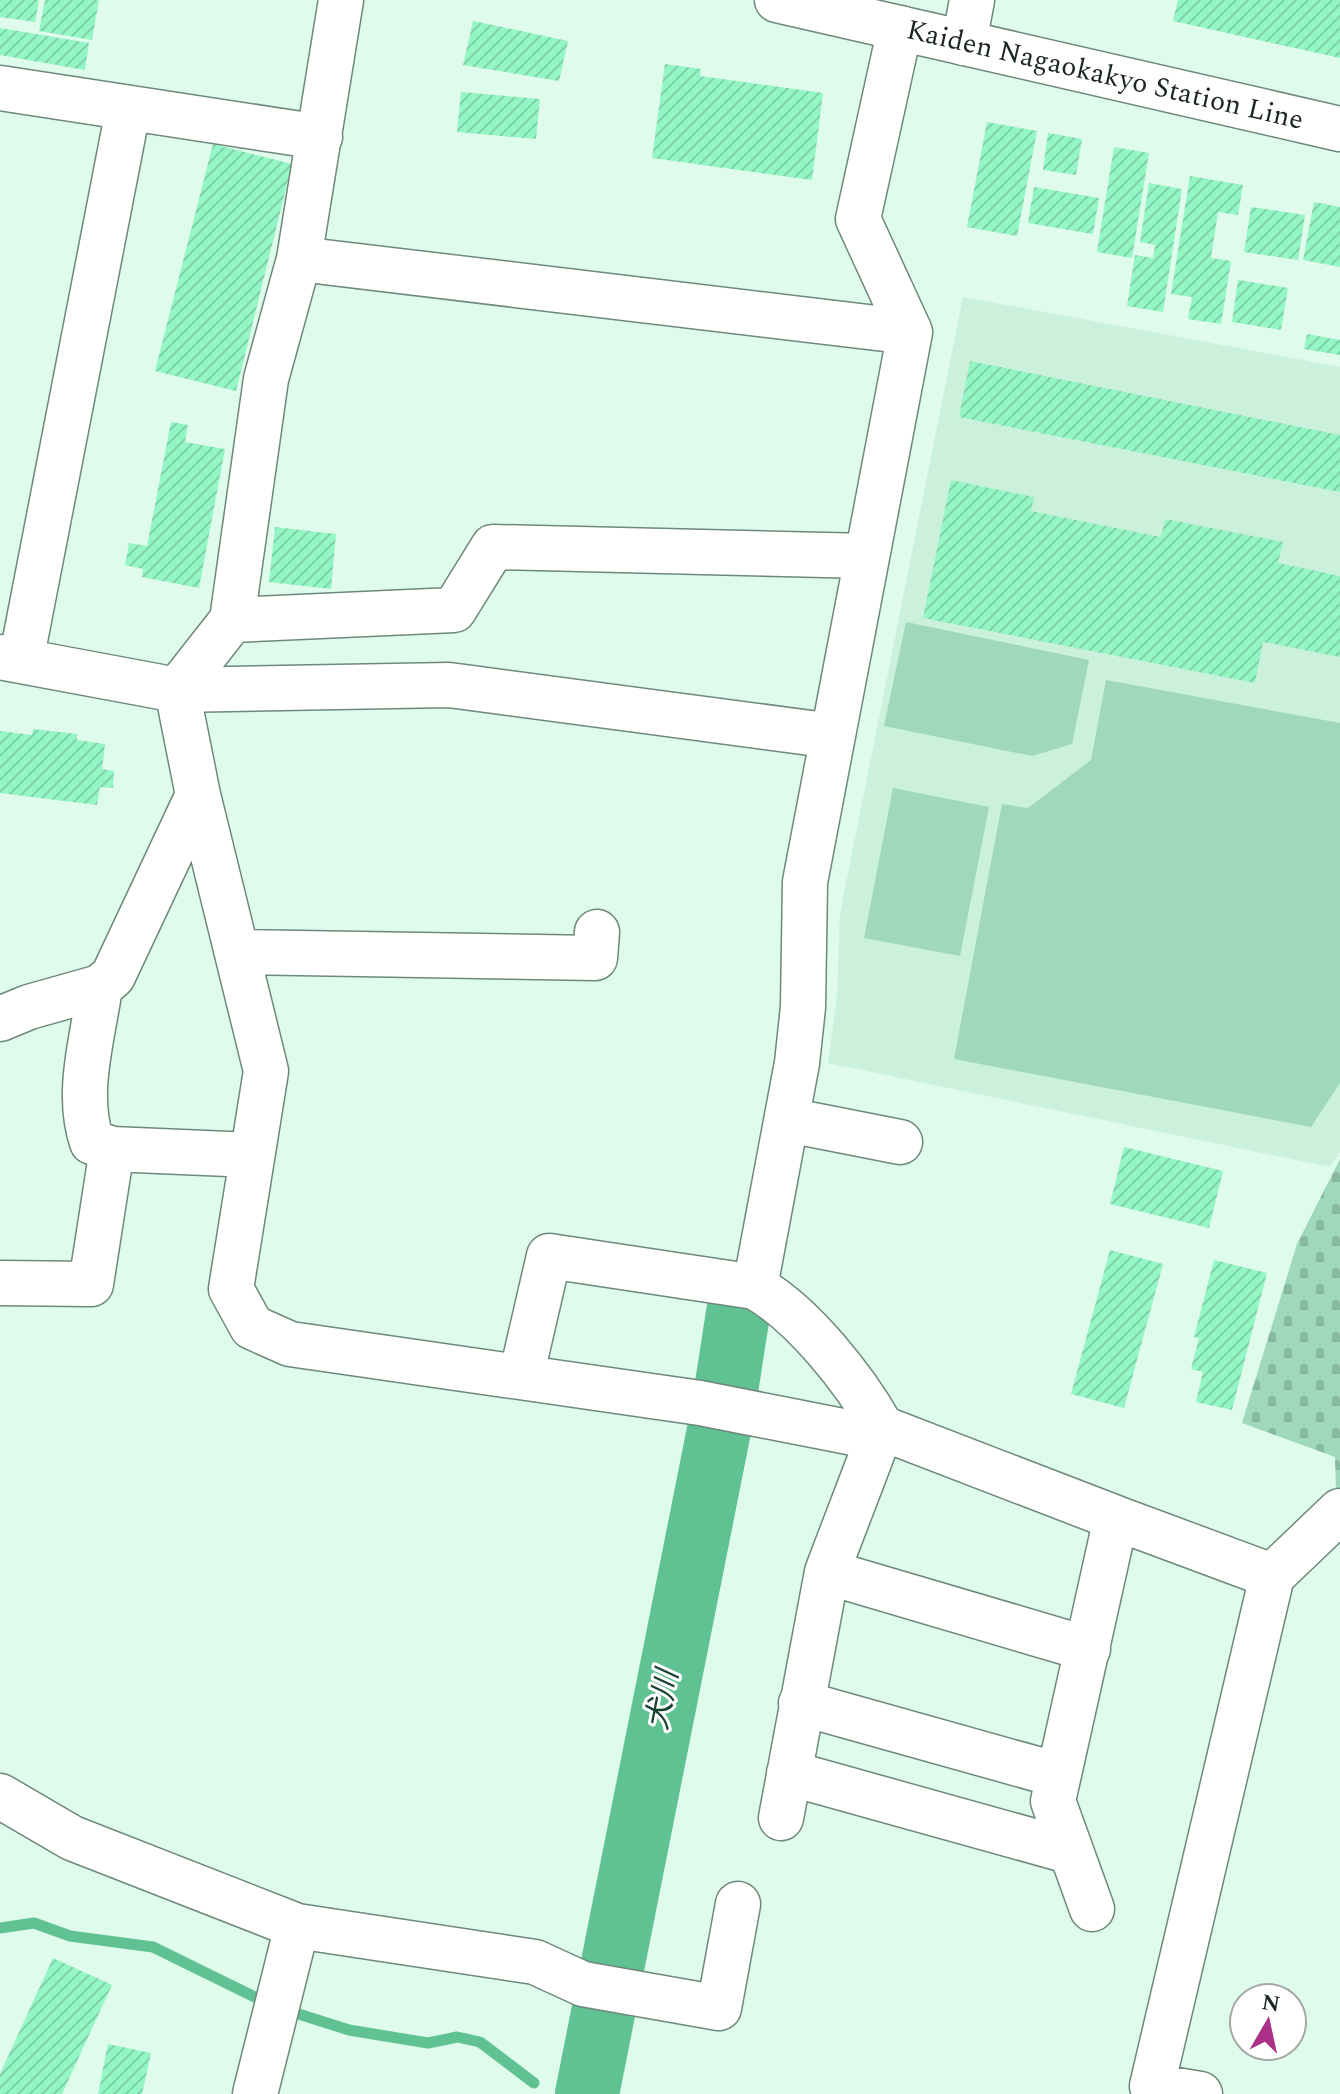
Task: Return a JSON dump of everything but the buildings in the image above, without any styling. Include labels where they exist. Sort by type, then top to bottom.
[{"type":"street","points":[[341,0],[299,259],[266,379],[232,620],[177,690],[198,795],[266,1071],[231,1289],[252,1327],[290,1344],[720,1407],[853,1433],[882,1428],[1272,1576]]},
{"type":"street","name":"Kaiden Nagaokakyo Station Line","points":[[777,0],[1340,129]]},
{"type":"street","points":[[964,43],[972,0]]},
{"type":"street","points":[[755,1287],[788,1120],[803,1007],[805,882],[910,332],[858,219],[900,28]]},
{"type":"street","points":[[0,88],[320,137]]},
{"type":"street","points":[[128,110],[11,659],[177,690],[449,685],[833,736]]},
{"type":"street","points":[[299,259],[910,332]]},
{"type":"street","points":[[232,620],[454,610],[493,547],[867,556]]},
{"type":"street","points":[[0,1019],[29,1007],[100,987],[113,976],[198,795]]},
{"type":"street","points":[[238,952],[595,958],[597,932]]},
{"type":"street","points":[[100,987],[85,1088],[85,1120],[92,1142],[112,1149],[252,1155]]},
{"type":"street","points":[[788,1120],[900,1142]]},
{"type":"street","points":[[0,1283],[91,1284],[112,1149]]},
{"type":"street","points":[[521,1377],[549,1256],[755,1287],[784,1304],[868,1403],[882,1428]]},
{"type":"street","points":[[781,1818],[827,1572],[882,1428]]},
{"type":"street","points":[[1200,2094],[1152,2086],[1272,1576],[1340,1511]]},
{"type":"street","points":[[1092,1909],[1053,1801],[1116,1518]]},
{"type":"street","points":[[827,1572],[1088,1649]]},
{"type":"street","points":[[801,1703],[1058,1775]]},
{"type":"street","points":[[789,1773],[1069,1851]]},
{"type":"street","points":[[0,1796],[72,1838],[297,1926],[535,1962],[583,1984],[719,2008],[738,1904]]},
{"type":"street","points":[[255,2094],[297,1926]]},
{"type":"shaded area","points":[[963,297],[1340,367],[1340,1152],[1330,1167],[828,1063],[837,997],[840,914]]},
{"type":"green space","points":[[906,622],[1089,660],[1072,744],[1032,756],[884,726]]},
{"type":"green space","points":[[1106,680],[1340,723],[1340,1083],[1311,1127],[954,1059],[1002,804],[1028,808],[1091,760]]},
{"type":"green space","points":[[893,788],[989,807],[960,956],[864,938]]},
{"type":"green space","points":[[1340,1159],[1340,1492],[1336,1492],[1335,1457],[1242,1423],[1297,1244]]},
{"type":"waterway","name":"犬川","points":[[587,2094],[723,1410],[739,1307]]},
{"type":"waterway","points":[[687,1456],[706,1496]]},
{"type":"waterway","points":[[0,1928],[34,1923],[70,1936],[153,1947],[269,2004]]},
{"type":"waterway","points":[[286,2010],[349,2030],[428,2043],[457,2037],[480,2042],[534,2083]]}]
